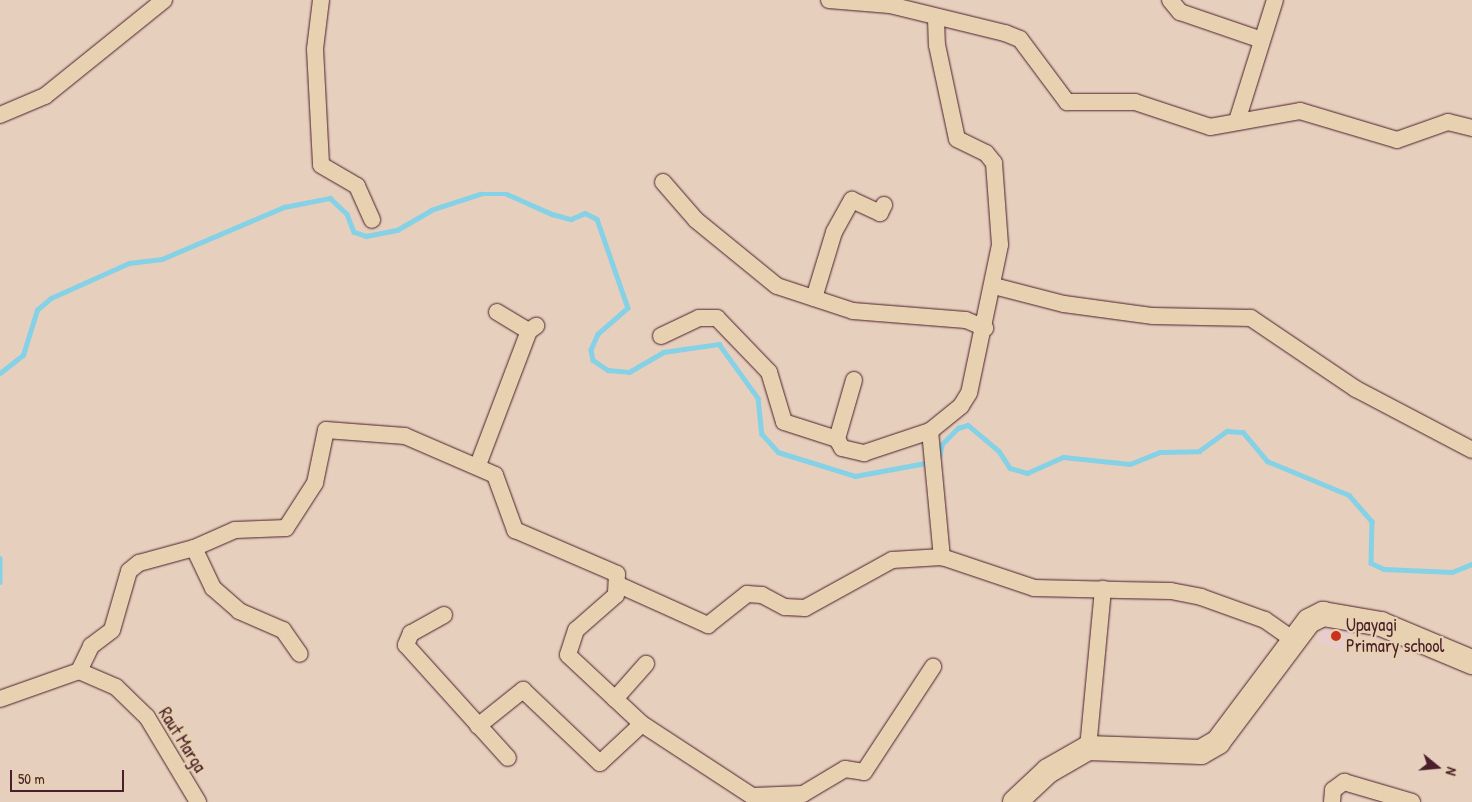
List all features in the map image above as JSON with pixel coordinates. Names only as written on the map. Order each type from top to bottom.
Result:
[{"type":"main road","points":[[1015,802],[1048,771],[1088,748],[1201,752],[1218,742],[1309,621],[1323,614],[1338,615],[1381,624],[1472,662]]},
{"type":"street","points":[[0,115],[46,96],[164,0]]},
{"type":"street","points":[[321,0],[315,49],[320,165],[357,186],[372,220]]},
{"type":"street","points":[[829,0],[890,5],[936,19],[990,29],[1020,39],[1067,102],[1135,102],[1210,127],[1300,110],[1396,140],[1448,122],[1472,128]]},
{"type":"street","points":[[1170,0],[1180,12],[1259,39]]},
{"type":"street","points":[[1237,121],[1259,39],[1275,0]]},
{"type":"street","points":[[661,336],[699,318],[717,318],[769,372],[784,422],[837,439],[842,448],[864,453],[930,431],[960,406],[969,393],[994,286],[1000,245],[994,163],[986,153],[957,139],[936,45],[936,19]]},
{"type":"street","points":[[663,182],[688,213],[764,277],[814,298],[852,311],[966,320],[984,328]]},
{"type":"street","points":[[814,298],[834,232],[852,200],[880,212],[884,205]]},
{"type":"street","points":[[994,286],[1064,304],[1143,315],[1251,318],[1356,389],[1472,450]]},
{"type":"street","points":[[478,465],[533,328],[497,312]]},
{"type":"street","points":[[837,439],[854,380]]},
{"type":"street","points":[[0,699],[79,671],[91,646],[112,630],[129,572],[139,563],[194,548],[235,530],[286,528],[315,483],[326,430],[405,436],[478,465],[495,475],[503,488],[503,506],[515,530],[608,568],[617,574],[619,585],[616,595],[576,630],[568,655],[642,724],[757,799],[804,794],[844,769],[864,772],[933,667]]},
{"type":"street","points":[[930,431],[942,557]]},
{"type":"street","points":[[194,548],[213,588],[239,611],[283,630],[300,654]]},
{"type":"street","points":[[619,585],[708,624],[747,594],[762,595],[785,607],[805,608],[892,560],[942,557],[1034,588],[1171,591],[1200,597],[1265,620],[1294,640]]},
{"type":"street","points":[[1088,748],[1103,590]]},
{"type":"street","points":[[444,615],[411,633],[406,645],[508,758]]},
{"type":"street","points":[[615,699],[646,664]]},
{"type":"street","name":"Raut Marga","points":[[79,671],[116,687],[146,717],[198,802]]},
{"type":"street","points":[[478,726],[523,690],[600,762],[642,724]]},
{"type":"street","points":[[1332,802],[1333,790],[1344,782],[1412,802]]},
{"type":"shaded area","name":"Upayagi Primary school","points":[[1324,626],[1352,631],[1347,651],[1318,641]]},
{"type":"waterway","points":[[0,373],[23,355],[37,310],[51,298],[129,263],[162,259],[284,207],[330,198],[347,214],[354,232],[366,236],[397,230],[431,210],[480,194],[507,194],[552,214],[571,219],[585,213],[597,219],[628,308],[598,334],[591,350],[593,360],[608,370],[629,372],[663,352],[719,344],[758,398],[762,434],[778,452],[855,476],[931,462]]},
{"type":"waterway","points":[[939,457],[942,444],[958,428],[968,425],[999,451],[1010,468],[1027,473],[1063,457],[1130,464],[1160,452],[1199,451],[1227,431],[1243,432],[1267,461],[1349,495],[1372,521],[1371,563],[1384,569],[1452,572],[1472,564]]},
{"type":"waterway","points":[[0,558],[0,582]]},
{"type":"place","name":"Upayagi Primary school","points":[[1336,636]]}]
